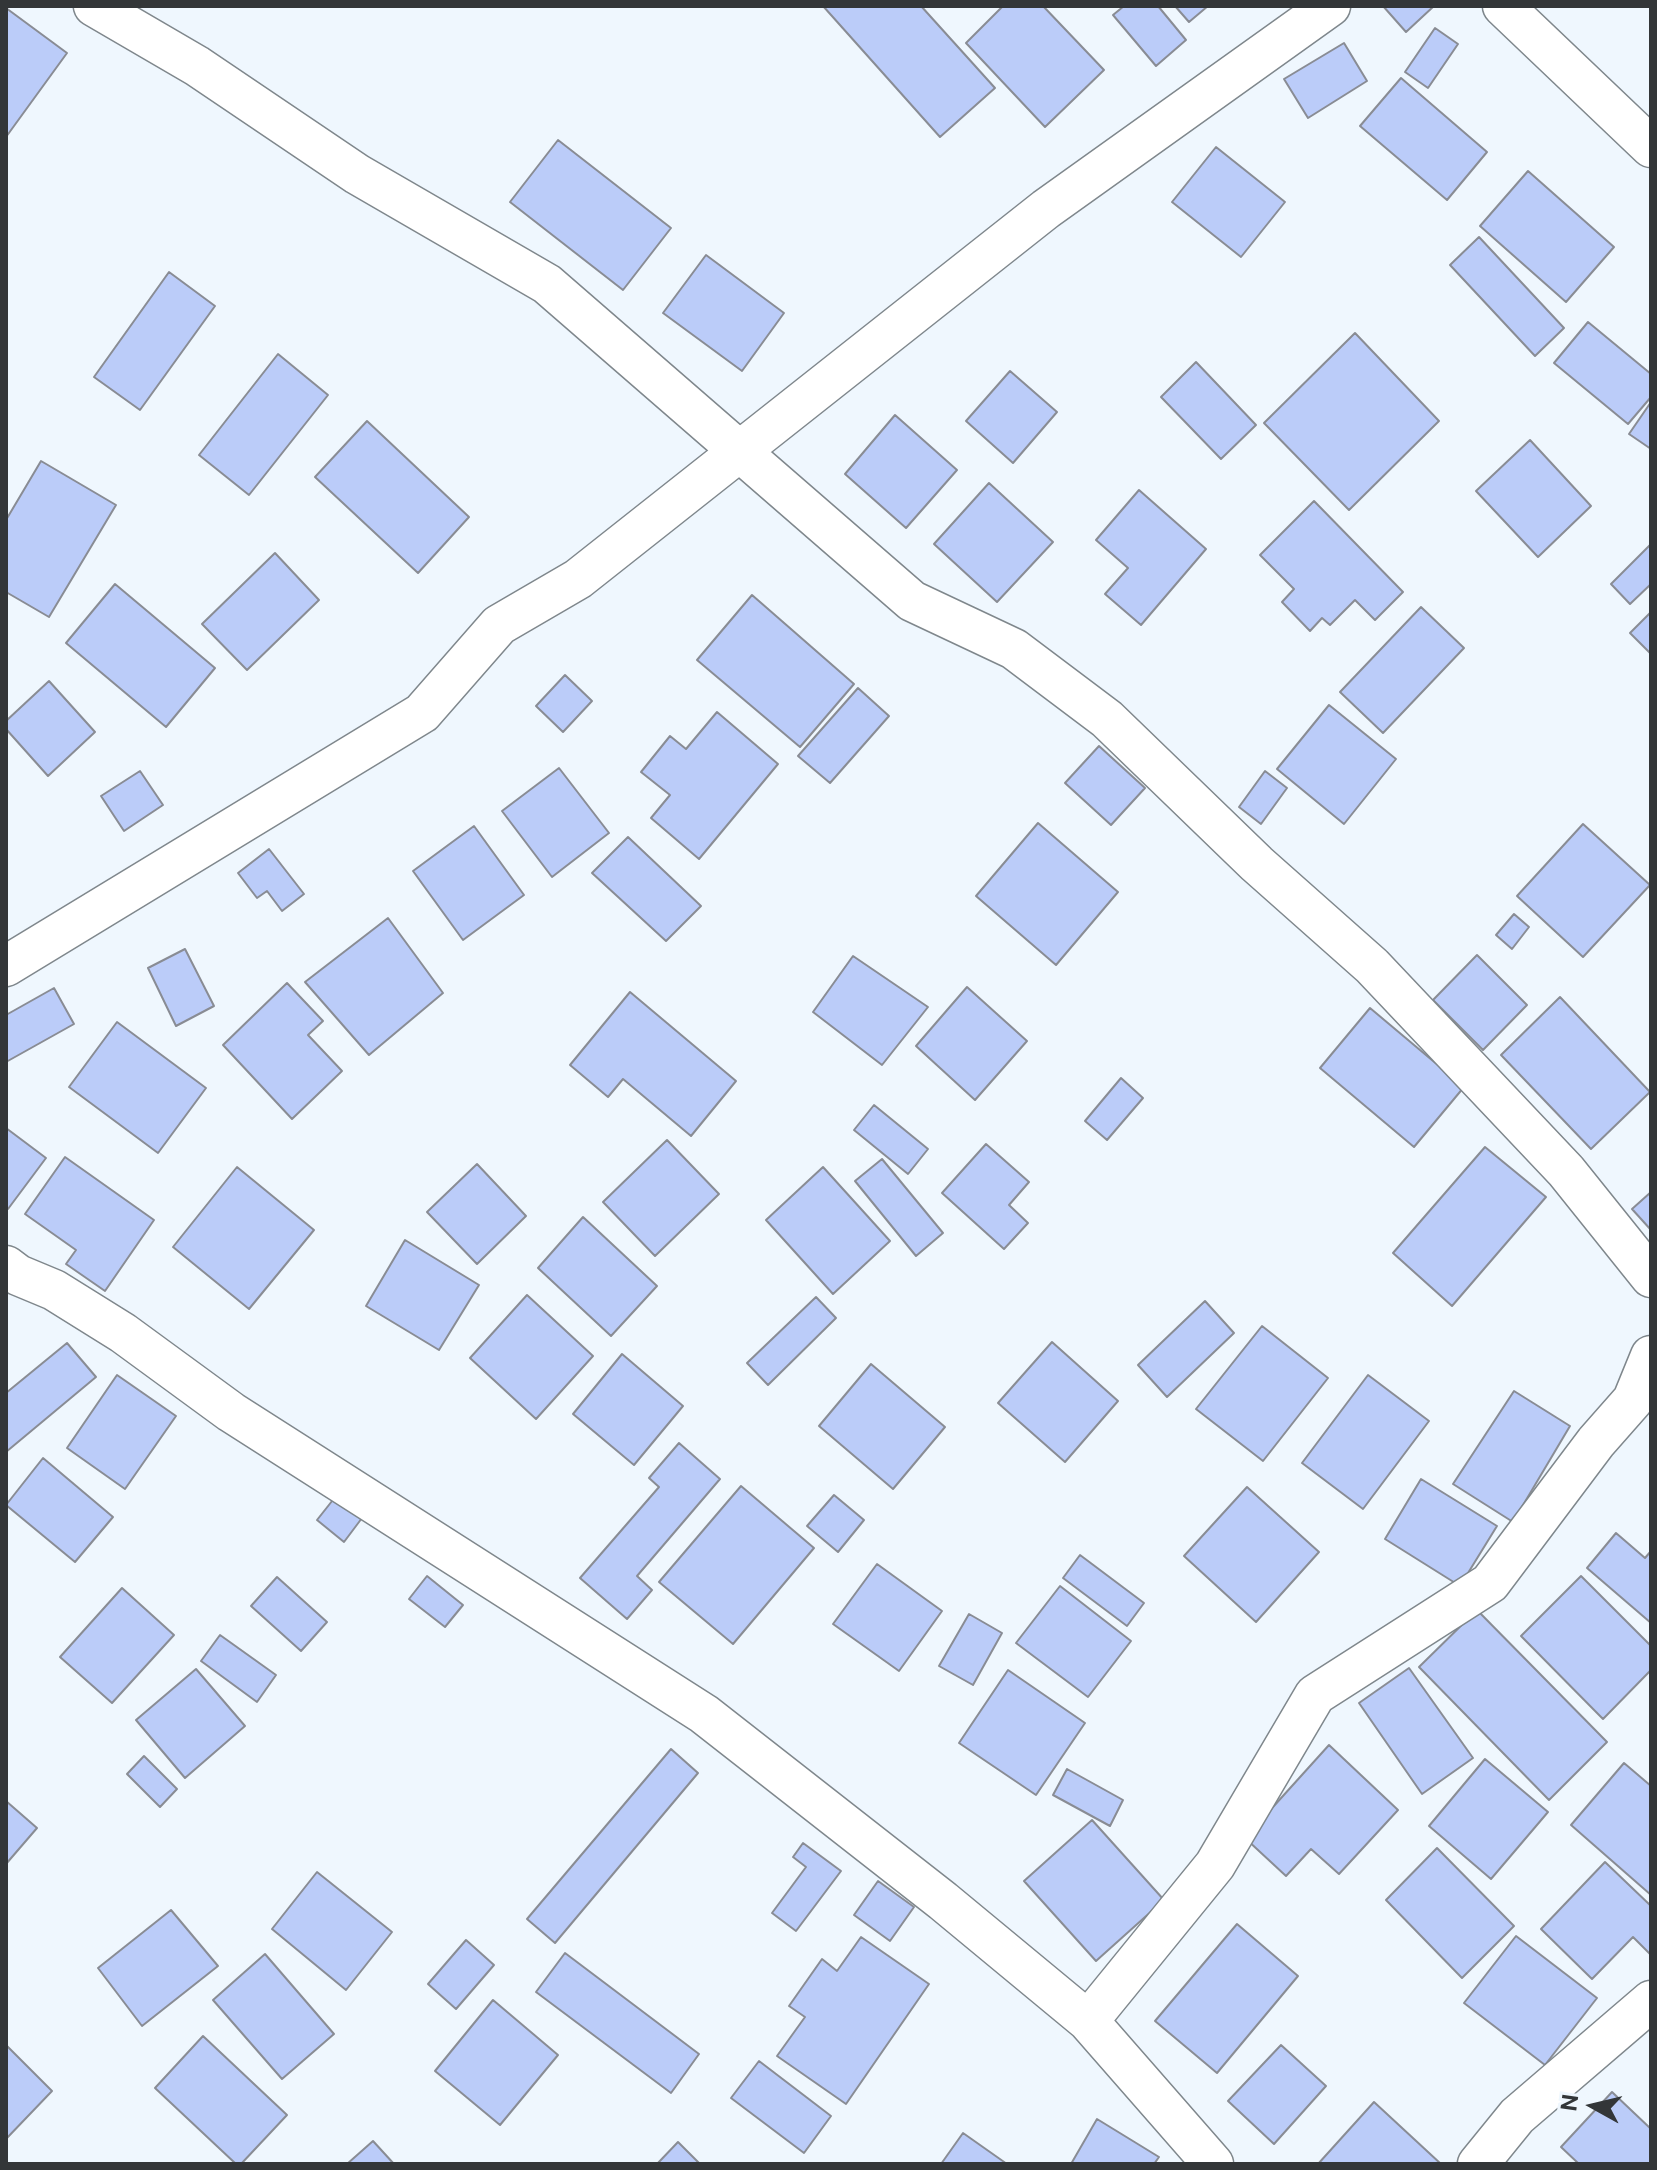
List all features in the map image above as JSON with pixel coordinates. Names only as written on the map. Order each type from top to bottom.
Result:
[{"type":"street","points":[[94,6],[197,66],[357,174],[547,284],[912,601],[1014,649],[1107,719],[1257,864],[1372,966],[1566,1171],[1651,1277]]},
{"type":"street","points":[[6,966],[422,713],[499,625],[578,579],[1046,209],[1330,6]]},
{"type":"street","points":[[1503,6],[1651,147]]},
{"type":"street","points":[[6,1266],[18,1275],[54,1290],[123,1333],[231,1412],[704,1714],[943,1901],[1088,2021],[1213,2164]]},
{"type":"street","points":[[1088,2021],[1215,1865],[1315,1695],[1490,1583],[1596,1442],[1633,1400],[1651,1356]]},
{"type":"street","points":[[1478,2164],[1517,2116],[1651,2001]]},
{"type":"building","points":[[823,6],[921,6],[995,88],[940,137]]},
{"type":"building","points":[[1003,6],[1043,6],[1104,70],[1045,127],[966,43]]},
{"type":"building","points":[[1124,6],[1158,6],[1186,40],[1156,66],[1113,15]]},
{"type":"building","points":[[1175,6],[1208,6],[1189,22]]},
{"type":"building","points":[[1383,6],[1434,6],[1406,32]]},
{"type":"building","points":[[6,8],[67,53],[6,137]]},
{"type":"building","points":[[1435,28],[1458,44],[1428,88],[1405,72]]},
{"type":"building","points":[[1344,43],[1367,81],[1308,118],[1284,79]]},
{"type":"building","points":[[1401,78],[1487,152],[1447,200],[1360,126]]},
{"type":"building","points":[[558,140],[671,228],[623,290],[510,202]]},
{"type":"building","points":[[1216,147],[1285,202],[1241,257],[1172,202]]},
{"type":"building","points":[[1528,171],[1614,247],[1566,302],[1480,226]]},
{"type":"building","points":[[1479,237],[1564,328],[1535,356],[1450,265]]},
{"type":"building","points":[[706,255],[784,313],[742,371],[663,313]]},
{"type":"building","points":[[169,272],[215,306],[140,410],[94,377]]},
{"type":"building","points":[[1588,322],[1651,374],[1651,397],[1628,424],[1554,363]]},
{"type":"building","points":[[1355,333],[1439,421],[1349,510],[1264,423]]},
{"type":"building","points":[[278,354],[328,395],[249,495],[199,455]]},
{"type":"building","points":[[1196,362],[1256,425],[1221,459],[1161,397]]},
{"type":"building","points":[[1010,371],[1057,412],[1013,463],[966,421]]},
{"type":"building","points":[[1651,402],[1651,449],[1629,434]]},
{"type":"building","points":[[895,415],[957,470],[906,528],[845,474]]},
{"type":"building","points":[[367,421],[469,517],[418,573],[315,477]]},
{"type":"building","points":[[1530,440],[1591,506],[1538,557],[1476,491]]},
{"type":"building","points":[[41,461],[116,505],[49,617],[6,592],[6,520]]},
{"type":"building","points":[[989,483],[1053,542],[997,602],[934,544]]},
{"type":"building","points":[[1139,490],[1206,549],[1141,625],[1105,594],[1128,568],[1096,540]]},
{"type":"building","points":[[1314,501],[1403,592],[1375,620],[1355,600],[1330,625],[1322,618],[1310,631],[1282,602],[1294,589],[1260,555]]},
{"type":"building","points":[[1651,544],[1651,584],[1630,604],[1611,584]]},
{"type":"building","points":[[275,553],[319,600],[247,670],[202,624]]},
{"type":"building","points":[[115,584],[215,668],[166,727],[66,643]]},
{"type":"building","points":[[752,595],[854,684],[800,747],[697,660]]},
{"type":"building","points":[[1421,607],[1464,648],[1383,733],[1340,692]]},
{"type":"building","points":[[1651,612],[1651,654],[1630,633]]},
{"type":"building","points":[[565,675],[592,701],[563,732],[536,706]]},
{"type":"building","points":[[49,681],[95,732],[48,776],[6,729],[6,721]]},
{"type":"building","points":[[858,688],[889,716],[830,783],[798,756]]},
{"type":"building","points":[[1329,705],[1396,759],[1344,824],[1277,769]]},
{"type":"building","points":[[717,712],[778,764],[699,859],[651,818],[670,795],[641,772],[670,736],[686,749]]},
{"type":"building","points":[[1099,746],[1145,788],[1111,825],[1065,783]]},
{"type":"building","points":[[559,768],[609,833],[552,877],[502,811]]},
{"type":"building","points":[[140,771],[163,805],[124,831],[101,796]]},
{"type":"building","points":[[1265,771],[1287,788],[1261,824],[1239,807]]},
{"type":"building","points":[[1038,823],[1118,892],[1056,965],[976,896]]},
{"type":"building","points":[[1583,824],[1650,885],[1583,957],[1517,896]]},
{"type":"building","points":[[474,826],[524,895],[463,940],[413,871]]},
{"type":"building","points":[[628,837],[701,906],[666,941],[592,873]]},
{"type":"building","points":[[269,849],[304,894],[282,911],[267,891],[257,898],[238,873]]},
{"type":"building","points":[[1514,914],[1529,927],[1512,949],[1496,935]]},
{"type":"building","points":[[388,918],[443,993],[369,1055],[305,982]]},
{"type":"building","points":[[185,949],[214,1006],[176,1026],[148,968]]},
{"type":"building","points":[[1477,955],[1527,1005],[1483,1050],[1433,1000]]},
{"type":"building","points":[[853,956],[928,1007],[882,1065],[813,1012]]},
{"type":"building","points":[[287,983],[323,1021],[308,1035],[342,1071],[292,1119],[223,1045]]},
{"type":"building","points":[[967,987],[1027,1041],[975,1100],[916,1046]]},
{"type":"building","points":[[54,988],[74,1024],[6,1062],[6,1015]]},
{"type":"building","points":[[630,992],[736,1081],[691,1136],[623,1079],[608,1097],[570,1065]]},
{"type":"building","points":[[1560,997],[1650,1092],[1591,1149],[1501,1055]]},
{"type":"building","points":[[1370,1008],[1464,1087],[1414,1147],[1320,1068]]},
{"type":"building","points":[[117,1022],[206,1088],[158,1153],[69,1087]]},
{"type":"building","points":[[1121,1078],[1143,1098],[1107,1140],[1085,1121]]},
{"type":"building","points":[[874,1105],[928,1149],[908,1174],[854,1130]]},
{"type":"building","points":[[6,1128],[46,1158],[8,1209],[6,1207]]},
{"type":"building","points":[[667,1140],[719,1194],[655,1256],[603,1202]]},
{"type":"building","points":[[986,1144],[1029,1182],[1009,1205],[1028,1223],[1004,1249],[942,1193]]},
{"type":"building","points":[[1485,1147],[1546,1197],[1452,1306],[1393,1253]]},
{"type":"building","points":[[65,1157],[154,1220],[105,1291],[66,1264],[76,1250],[25,1214]]},
{"type":"building","points":[[882,1159],[943,1233],[916,1256],[855,1181]]},
{"type":"building","points":[[477,1164],[526,1216],[477,1264],[427,1212]]},
{"type":"building","points":[[237,1167],[314,1230],[249,1309],[173,1247]]},
{"type":"building","points":[[823,1167],[890,1241],[833,1294],[766,1220]]},
{"type":"building","points":[[1651,1192],[1651,1230],[1632,1209]]},
{"type":"building","points":[[583,1217],[657,1286],[611,1336],[538,1268]]},
{"type":"building","points":[[405,1240],[479,1285],[439,1350],[366,1306]]},
{"type":"building","points":[[527,1295],[593,1356],[536,1419],[470,1358]]},
{"type":"building","points":[[816,1297],[836,1318],[768,1385],[747,1363]]},
{"type":"building","points":[[1205,1301],[1234,1333],[1167,1397],[1138,1365]]},
{"type":"building","points":[[1262,1326],[1328,1378],[1263,1461],[1196,1409]]},
{"type":"building","points":[[1052,1342],[1118,1401],[1065,1462],[998,1403]]},
{"type":"building","points":[[67,1343],[96,1377],[6,1452],[6,1393]]},
{"type":"building","points":[[622,1354],[683,1406],[634,1465],[573,1414]]},
{"type":"building","points":[[871,1364],[945,1427],[893,1489],[819,1426]]},
{"type":"building","points":[[117,1375],[176,1416],[125,1489],[67,1448]]},
{"type":"building","points":[[1368,1375],[1429,1421],[1363,1509],[1302,1463]]},
{"type":"building","points":[[1514,1391],[1570,1426],[1513,1522],[1453,1484]]},
{"type":"building","points":[[679,1443],[720,1479],[637,1576],[652,1590],[627,1619],[580,1578],[659,1487],[649,1478]]},
{"type":"building","points":[[43,1458],[113,1517],[75,1562],[6,1505]]},
{"type":"building","points":[[1421,1479],[1497,1526],[1460,1586],[1385,1539]]},
{"type":"building","points":[[741,1486],[814,1548],[733,1644],[659,1582]]},
{"type":"building","points":[[1247,1487],[1319,1552],[1256,1622],[1184,1556]]},
{"type":"building","points":[[834,1495],[864,1520],[838,1552],[807,1526]]},
{"type":"building","points":[[336,1496],[362,1518],[344,1542],[317,1520]]},
{"type":"building","points":[[1616,1533],[1645,1558],[1651,1551],[1651,1623],[1587,1568]]},
{"type":"building","points":[[1080,1555],[1144,1603],[1127,1626],[1063,1578]]},
{"type":"building","points":[[877,1564],[942,1611],[899,1671],[833,1624]]},
{"type":"building","points":[[427,1576],[463,1605],[445,1627],[409,1599]]},
{"type":"building","points":[[1581,1576],[1651,1646],[1651,1670],[1603,1719],[1521,1636]]},
{"type":"building","points":[[277,1577],[327,1622],[301,1651],[251,1606]]},
{"type":"building","points":[[1060,1586],[1131,1641],[1088,1697],[1016,1643]]},
{"type":"building","points":[[122,1588],[174,1635],[112,1703],[60,1657]]},
{"type":"building","points":[[1477,1610],[1607,1742],[1549,1800],[1419,1667]]},
{"type":"building","points":[[969,1614],[1002,1633],[973,1685],[939,1666]]},
{"type":"building","points":[[220,1635],[276,1675],[257,1702],[201,1661]]},
{"type":"building","points":[[1409,1668],[1473,1758],[1422,1794],[1359,1703]]},
{"type":"building","points":[[196,1669],[245,1726],[185,1778],[136,1720]]},
{"type":"building","points":[[1008,1670],[1085,1723],[1036,1795],[959,1743]]},
{"type":"building","points":[[1329,1745],[1398,1810],[1339,1874],[1311,1849],[1286,1876],[1245,1838]]},
{"type":"building","points":[[671,1749],[698,1773],[555,1943],[527,1919]]},
{"type":"building","points":[[144,1756],[177,1789],[160,1807],[127,1774]]},
{"type":"building","points":[[1485,1759],[1548,1812],[1491,1879],[1429,1826]]},
{"type":"building","points":[[1624,1763],[1651,1786],[1651,1895],[1571,1825]]},
{"type":"building","points":[[1067,1769],[1123,1800],[1110,1826],[1053,1795]]},
{"type":"building","points":[[6,1801],[37,1828],[6,1864]]},
{"type":"building","points":[[1092,1820],[1164,1900],[1096,1961],[1024,1881]]},
{"type":"building","points":[[803,1843],[841,1871],[796,1931],[772,1913],[806,1867],[793,1857]]},
{"type":"building","points":[[1437,1848],[1514,1926],[1462,1978],[1386,1900]]},
{"type":"building","points":[[1605,1862],[1651,1906],[1651,1955],[1633,1937],[1592,1979],[1541,1929]]},
{"type":"building","points":[[317,1872],[392,1932],[346,1990],[272,1929]]},
{"type":"building","points":[[878,1881],[914,1907],[890,1941],[854,1915]]},
{"type":"building","points":[[171,1910],[218,1966],[142,2026],[98,1968]]},
{"type":"building","points":[[1237,1924],[1298,1976],[1217,2073],[1155,2021]]},
{"type":"building","points":[[1516,1936],[1597,1998],[1545,2065],[1464,2003]]},
{"type":"building","points":[[861,1937],[929,1984],[846,2104],[777,2056],[805,2017],[789,2006],[822,1959],[837,1971]]},
{"type":"building","points":[[466,1940],[494,1965],[456,2009],[428,1984]]},
{"type":"building","points":[[565,1953],[699,2054],[671,2093],[536,1992]]},
{"type":"building","points":[[265,1954],[334,2034],[282,2079],[213,2000]]},
{"type":"building","points":[[493,2000],[558,2055],[500,2125],[435,2071]]},
{"type":"building","points":[[203,2036],[287,2115],[241,2164],[236,2164],[155,2088]]},
{"type":"building","points":[[6,2045],[52,2091],[6,2139]]},
{"type":"building","points":[[1281,2045],[1326,2086],[1274,2144],[1228,2101]]},
{"type":"building","points":[[759,2061],[831,2116],[804,2153],[731,2098]]},
{"type":"building","points":[[1612,2092],[1651,2129],[1651,2164],[1579,2164],[1561,2147]]},
{"type":"building","points":[[1374,2102],[1441,2164],[1318,2164]]},
{"type":"building","points":[[1097,2119],[1159,2157],[1154,2164],[1071,2164]]},
{"type":"building","points":[[963,2133],[1007,2164],[941,2164]]},
{"type":"building","points":[[373,2141],[394,2164],[347,2164]]},
{"type":"building","points":[[678,2142],[700,2164],[657,2164]]}]
